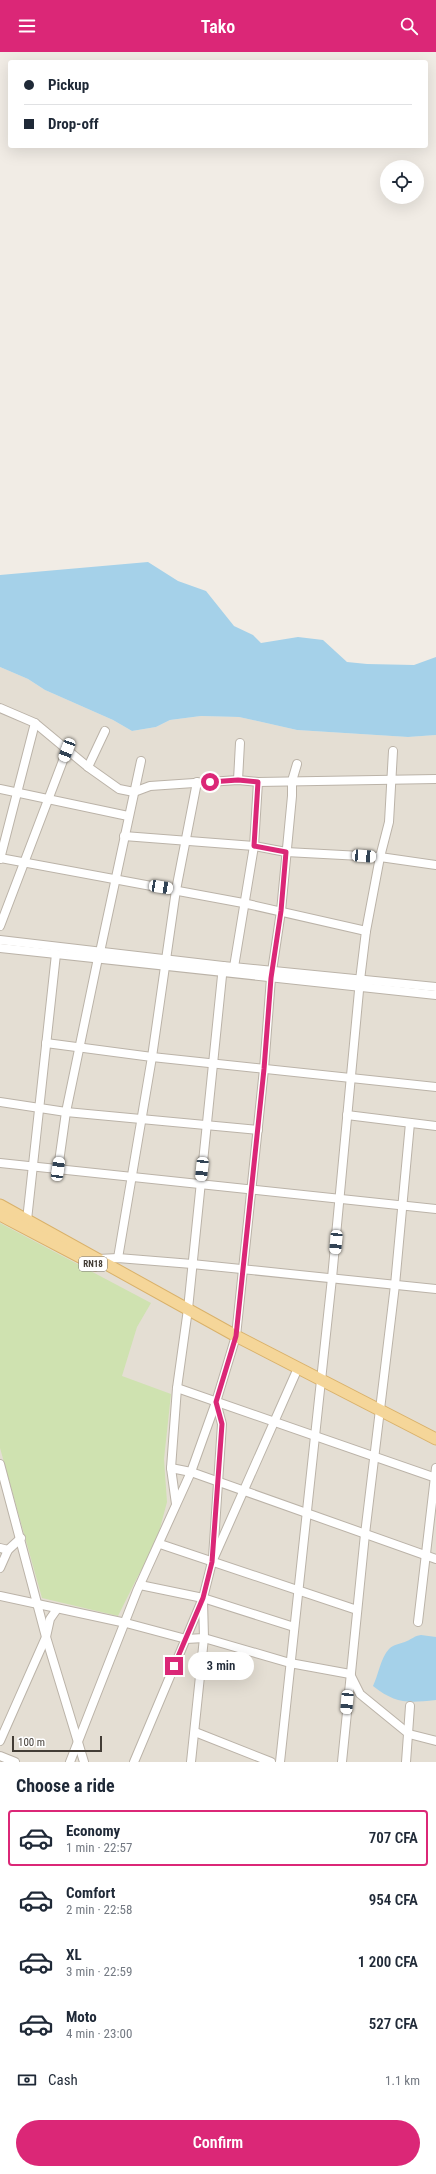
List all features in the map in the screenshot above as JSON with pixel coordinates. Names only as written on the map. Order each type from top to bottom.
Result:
[{"type":"main road","name":"RN18","points":[[0,1205],[236,1336],[436,1439]]},
{"type":"main road","name":"RN18","points":[[0,1215],[103,1270],[188,1309]]},
{"type":"street","points":[[0,708],[35,723],[88,767],[119,789],[134,792],[150,786],[238,780],[258,782],[390,778],[436,779]]},
{"type":"street","points":[[35,723],[0,859],[243,903],[366,931]]},
{"type":"street","points":[[88,767],[105,732]]},
{"type":"street","points":[[238,780],[240,743]]},
{"type":"street","points":[[0,926],[2,913],[67,750]]},
{"type":"street","points":[[280,1762],[332,1278],[360,983],[366,931],[380,857],[389,822],[390,778],[393,751]]},
{"type":"street","points":[[58,1169],[66,1112],[114,879],[141,761]]},
{"type":"street","points":[[70,1762],[79,1743],[140,1585],[160,1544],[190,1472],[216,1402],[236,1336],[258,1130],[272,974],[281,911],[292,796],[292,781],[297,764]]},
{"type":"street","points":[[118,1258],[152,1057],[176,890],[197,782]]},
{"type":"street","points":[[234,967],[243,903],[254,846],[258,782]]},
{"type":"street","points":[[0,789],[128,816]]},
{"type":"street","points":[[124,836],[254,846],[286,852],[380,857],[436,865]]},
{"type":"street","points":[[0,940],[99,955],[222,969],[360,983],[436,987]]},
{"type":"street","points":[[0,948],[56,954],[99,955]]},
{"type":"street","points":[[27,1220],[56,954]]},
{"type":"street","points":[[222,969],[234,967],[272,974]]},
{"type":"street","points":[[176,1505],[171,1468],[177,1388],[188,1309],[222,969]]},
{"type":"street","points":[[360,983],[436,995]]},
{"type":"street","points":[[46,1043],[152,1057],[436,1087]]},
{"type":"street","points":[[0,1102],[66,1112],[258,1130]]},
{"type":"street","points":[[348,1115],[436,1126]]},
{"type":"street","points":[[342,1762],[364,1534],[375,1456],[379,1410],[395,1285],[410,1123]]},
{"type":"street","points":[[0,1163],[436,1209]]},
{"type":"street","points":[[98,1259],[118,1258],[192,1264],[436,1289]]},
{"type":"street","points":[[212,1562],[298,1368]]},
{"type":"street","points":[[177,1388],[436,1478]]},
{"type":"street","points":[[134,1762],[203,1598],[212,1562],[222,1424],[216,1402]]},
{"type":"street","points":[[0,1464],[39,1605],[46,1637],[84,1762]]},
{"type":"street","points":[[171,1468],[190,1472],[436,1559]]},
{"type":"street","points":[[418,1622],[427,1556],[436,1468]]},
{"type":"street","points":[[0,1568],[4,1549],[21,1538]]},
{"type":"street","points":[[160,1544],[357,1610]]},
{"type":"street","points":[[140,1585],[203,1598],[294,1627]]},
{"type":"street","points":[[0,1596],[126,1623],[186,1639],[204,1638],[290,1663],[350,1674]]},
{"type":"street","points":[[191,1762],[204,1638],[203,1598]]},
{"type":"street","points":[[0,1741],[46,1637],[50,1619],[57,1609]]},
{"type":"street","points":[[350,1674],[360,1694],[409,1734],[436,1741]]},
{"type":"street","points":[[406,1762],[410,1706]]},
{"type":"street","points":[[195,1732],[271,1762]]},
{"type":"street","points":[[0,1756],[14,1762]]},
{"type":"shaded area","points":[[0,667],[28,679],[45,690],[113,720],[132,731],[156,727],[170,720],[201,716],[239,717],[297,730],[408,737],[436,735],[436,1762],[0,1762]]},
{"type":"green space","points":[[0,1223],[151,1303],[137,1327],[122,1376],[171,1394],[164,1459],[167,1502],[155,1547],[138,1576],[118,1616],[42,1598],[0,1448]]},
{"type":"water","points":[[148,562],[178,581],[206,591],[234,626],[253,635],[261,643],[298,637],[323,640],[347,662],[367,664],[414,665],[436,657],[436,735],[408,737],[297,730],[239,717],[201,716],[170,720],[156,727],[132,731],[113,720],[45,690],[28,679],[0,667],[0,575]]},
{"type":"water","points":[[421,1635],[436,1637],[436,1700],[417,1702],[402,1701],[388,1696],[373,1686],[386,1652],[395,1645]]},
{"type":"route","points":[[174,1666],[203,1598],[212,1562],[222,1424],[216,1402],[236,1336],[264,1069],[271,978],[281,911],[286,852],[254,846],[258,782],[238,780],[210,782]]}]
